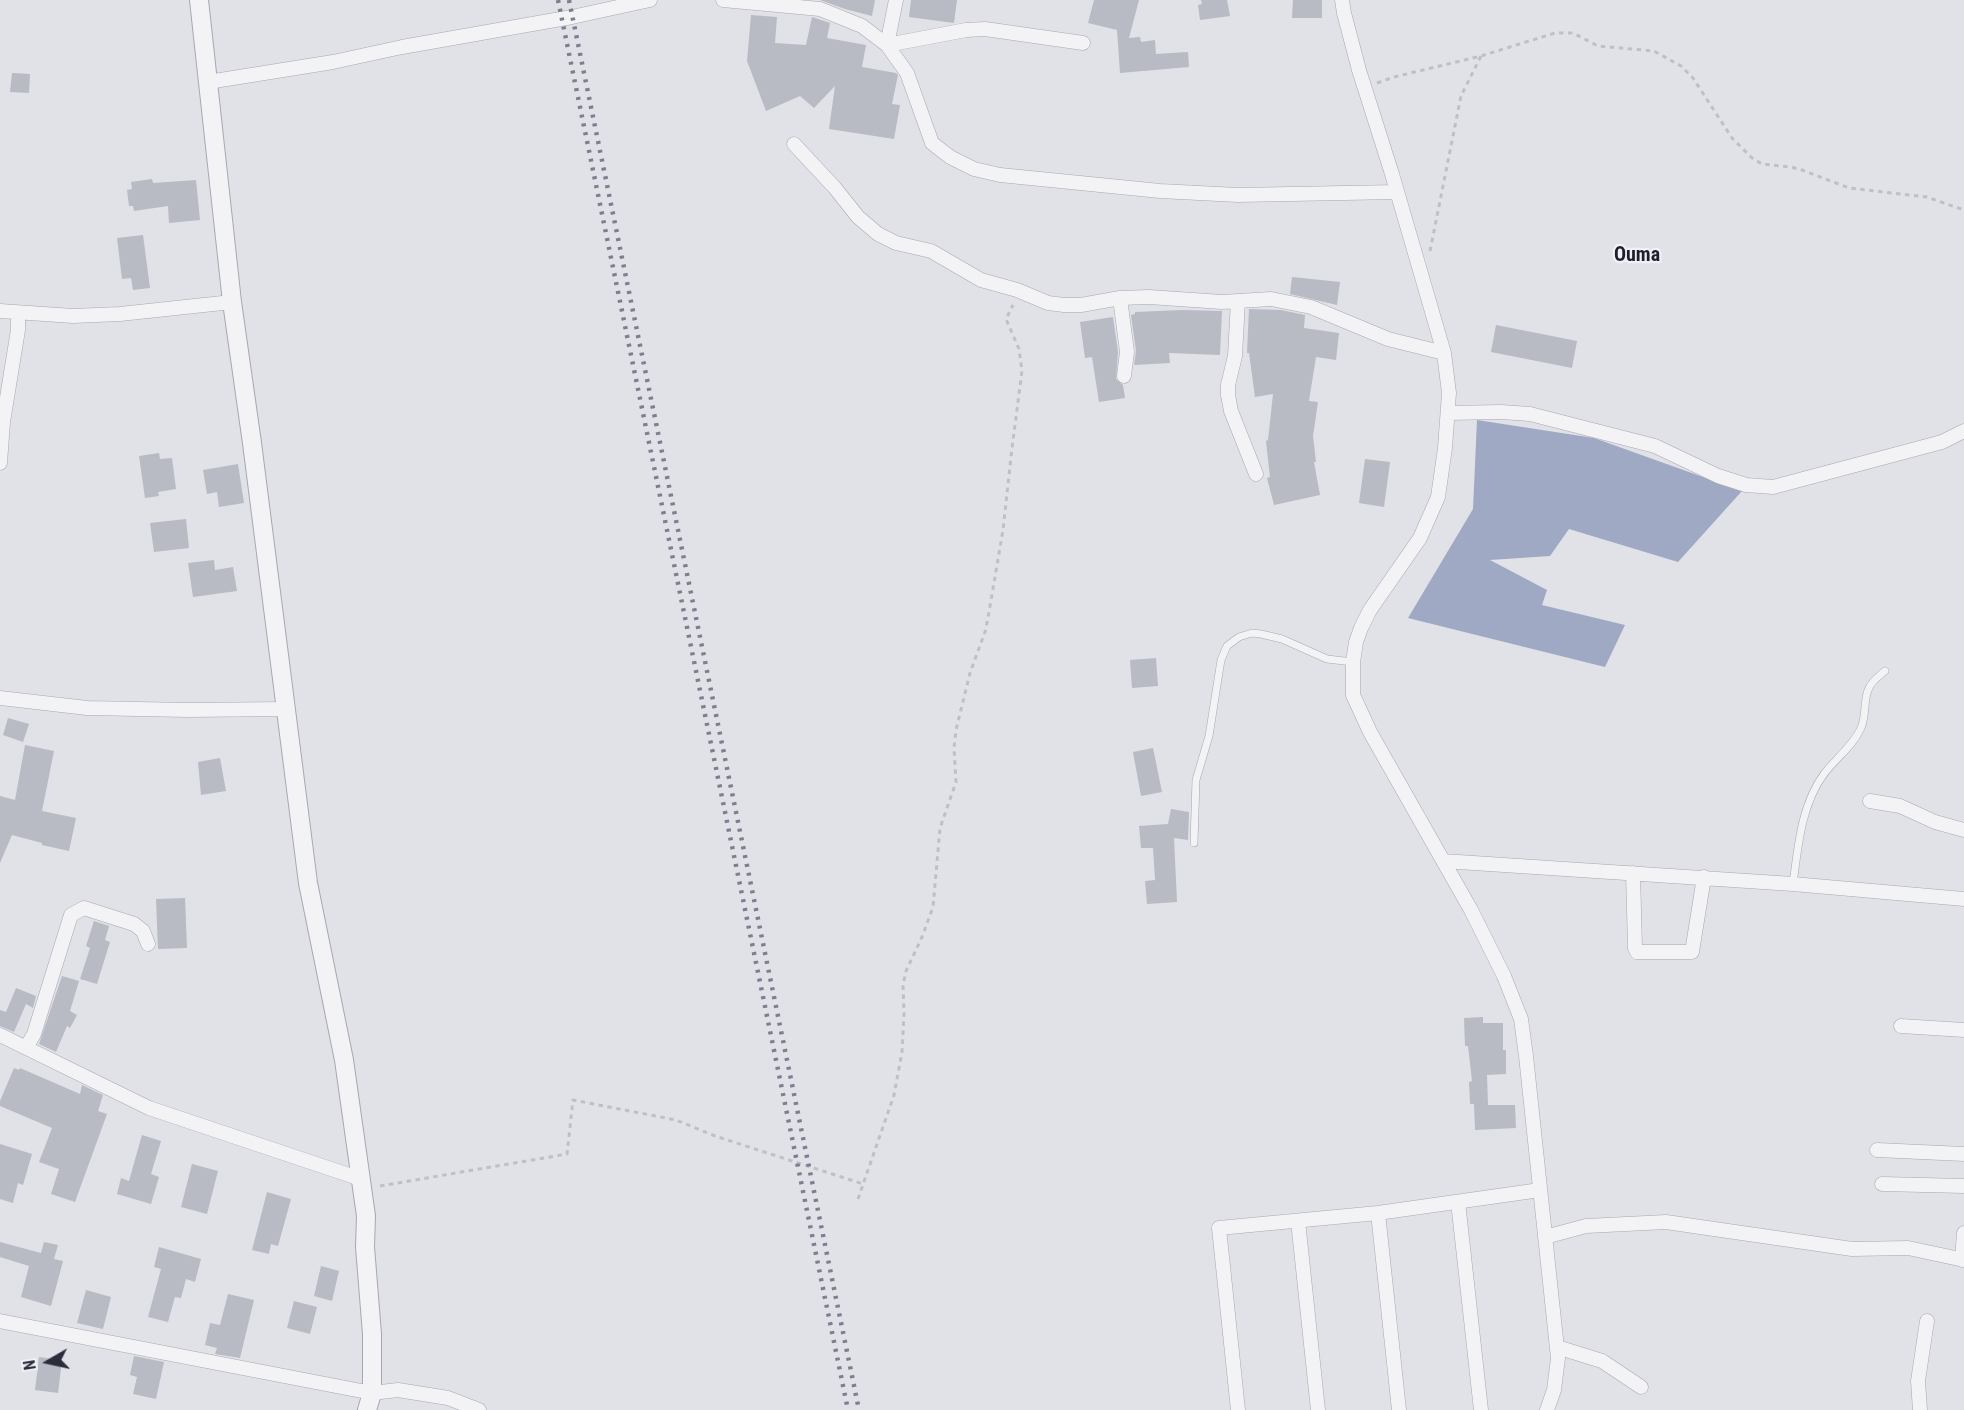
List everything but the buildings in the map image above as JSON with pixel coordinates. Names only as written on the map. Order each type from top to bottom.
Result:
[{"type":"street","points":[[199,0],[232,302],[308,884],[344,1060],[366,1216],[365,1247],[372,1334],[370,1402]]},
{"type":"street","points":[[208,82],[333,62],[650,0]]},
{"type":"street","points":[[723,0],[803,4],[862,26],[887,45],[907,73],[932,143],[950,158],[974,170],[1000,176],[1160,191],[1238,195],[1397,192]]},
{"type":"street","points":[[887,45],[896,0]]},
{"type":"street","points":[[1342,0],[1348,31],[1444,353],[1449,385],[1441,484],[1433,510],[1416,545],[1370,610],[1361,627],[1353,662],[1353,689],[1360,711],[1504,976],[1521,1018],[1558,1358],[1554,1390],[1547,1410]]},
{"type":"street","points":[[887,45],[966,30],[985,29],[1083,43]]},
{"type":"street","points":[[794,144],[835,188],[858,217],[878,234],[896,243],[931,251],[981,280],[1048,303],[1064,305],[1149,297],[1222,302],[1271,298],[1299,304],[1388,339],[1444,353]]},
{"type":"street","points":[[1120,298],[1127,352],[1124,376]]},
{"type":"street","points":[[1238,301],[1235,356],[1228,395],[1231,411],[1256,474]]},
{"type":"street","points":[[0,311],[73,316],[108,315],[232,302]]},
{"type":"street","points":[[0,463],[3,422],[18,330],[18,313]]},
{"type":"street","points":[[1448,413],[1530,414],[1655,446],[1718,476],[1746,486],[1761,487],[1773,487],[1942,442],[1964,431]]},
{"type":"street","points":[[0,698],[87,708],[286,709]]},
{"type":"street","points":[[1870,801],[1900,806],[1935,822],[1964,830]]},
{"type":"street","points":[[1443,861],[1704,877],[1964,899]]},
{"type":"street","points":[[1633,873],[1637,952],[1692,952],[1704,877]]},
{"type":"street","points":[[26,1048],[34,1034],[71,915],[84,908],[134,924],[143,931],[148,944]]},
{"type":"street","points":[[1901,1026],[1964,1030]]},
{"type":"street","points":[[0,1035],[149,1107],[361,1179]]},
{"type":"street","points":[[1877,1150],[1964,1154]]},
{"type":"street","points":[[1882,1184],[1964,1186]]},
{"type":"street","points":[[1238,1410],[1219,1228],[1378,1213],[1540,1190]]},
{"type":"street","points":[[1458,1202],[1481,1410]]},
{"type":"street","points":[[1378,1213],[1399,1410]]},
{"type":"street","points":[[1298,1221],[1318,1410]]},
{"type":"street","points":[[1545,1237],[1586,1226],[1666,1222],[1852,1249],[1908,1248],[1963,1260],[1964,1233]]},
{"type":"street","points":[[0,1321],[370,1402],[398,1390],[448,1398],[479,1410]]},
{"type":"street","points":[[1920,1410],[1918,1381],[1927,1321]]},
{"type":"street","points":[[1557,1347],[1602,1361],[1641,1387]]},
{"type":"lane","points":[[1194,843],[1196,780],[1207,742],[1221,660],[1227,646],[1239,637],[1252,633],[1261,634],[1282,639],[1327,659],[1353,662]]},
{"type":"lane","points":[[1793,884],[1801,834],[1810,800],[1823,775],[1857,735],[1865,718],[1867,691],[1885,671]]},
{"type":"path","points":[[1365,89],[1384,80],[1481,56],[1555,33],[1573,33],[1598,46],[1654,51],[1681,66],[1693,78],[1731,138],[1746,154],[1762,164],[1791,167],[1849,188],[1926,197],[1964,210]]},
{"type":"path","points":[[1430,251],[1461,96],[1481,56]]},
{"type":"path","points":[[858,1200],[894,1095],[902,1052],[903,985],[906,971],[922,938],[933,907],[940,828],[956,782],[954,748],[956,730],[970,673],[988,618],[1003,530],[1022,371],[1019,349],[1006,319],[1022,293]]},
{"type":"path","points":[[361,1179],[376,1187],[567,1154],[573,1100],[676,1120],[715,1136],[863,1184]]},
{"type":"water","points":[[1477,420],[1594,438],[1742,491],[1678,562],[1569,529],[1550,556],[1490,560],[1547,590],[1542,605],[1625,625],[1605,667],[1408,618],[1473,509]]},
{"type":"railway","points":[[558,0],[848,1410]]},
{"type":"railway","points":[[569,0],[859,1410]]},
{"type":"district","name":"Ouma","points":[[1637,256]]}]
